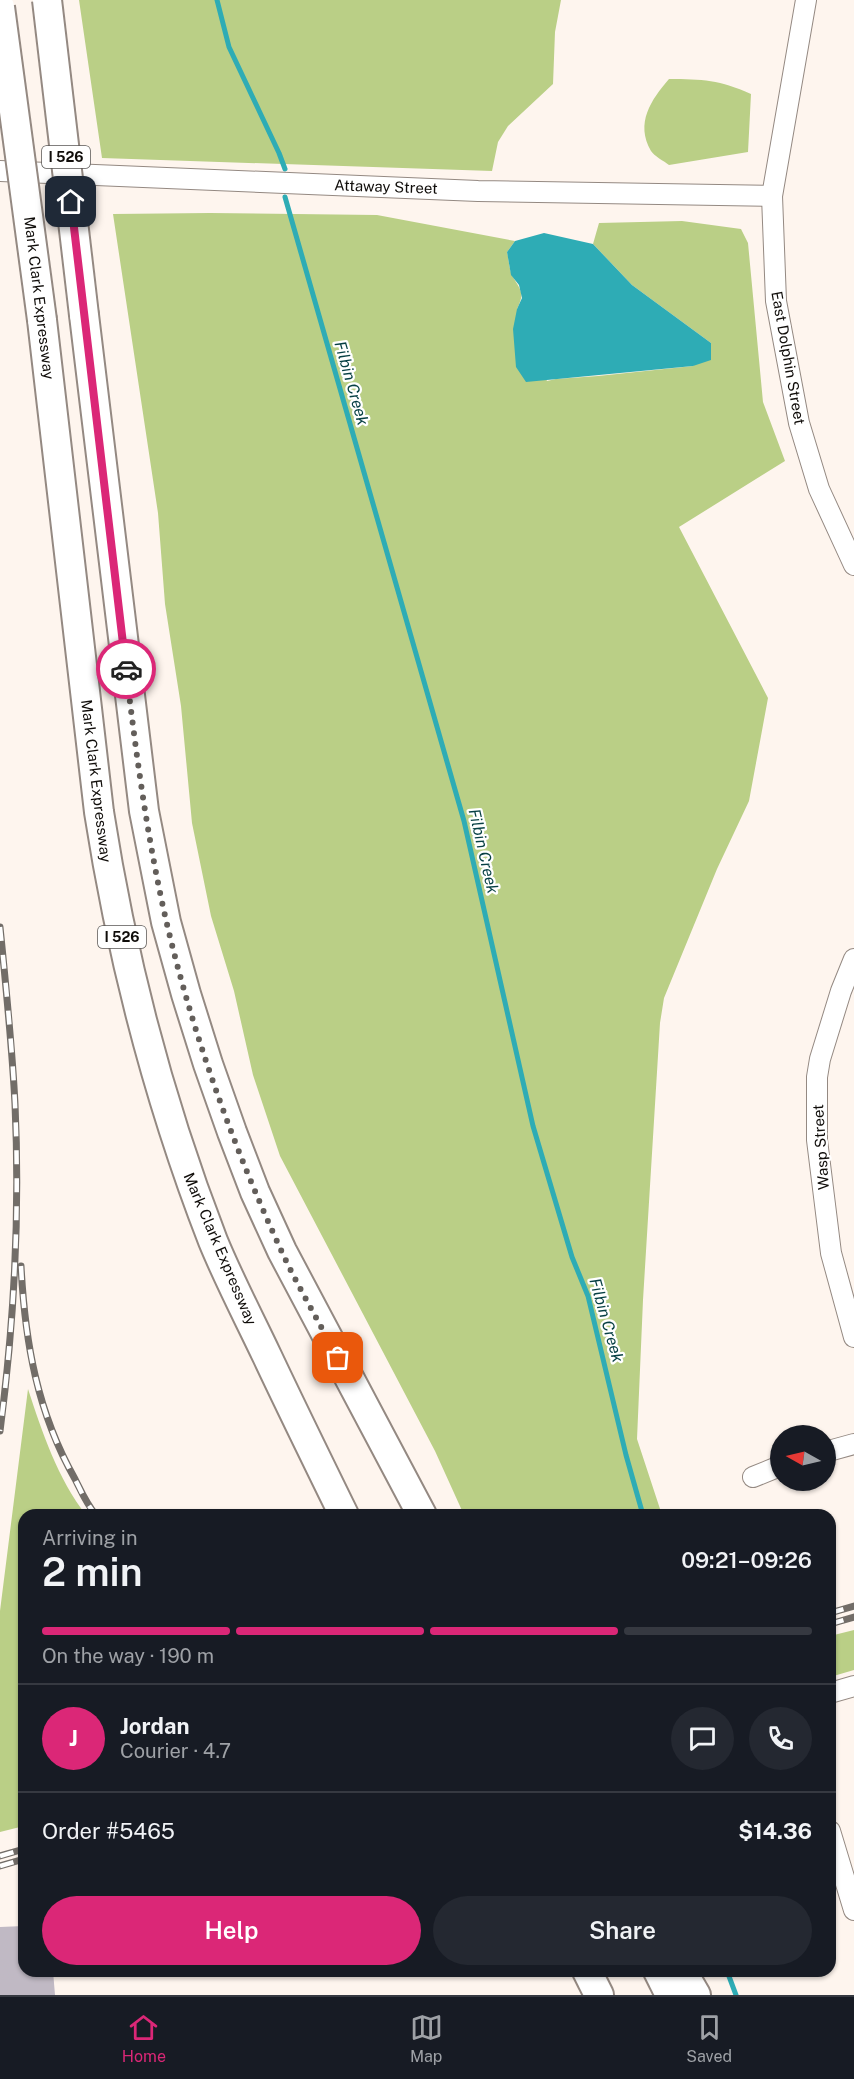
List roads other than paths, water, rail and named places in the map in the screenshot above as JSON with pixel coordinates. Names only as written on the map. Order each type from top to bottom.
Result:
[{"type":"highway","name":"I 526","points":[[47,0],[144,811],[166,922],[208,1064],[255,1192],[303,1294],[419,1509]]},
{"type":"highway","name":"Mark Clark Expressway","points":[[0,7],[42,320],[99,812],[110,880],[133,988],[152,1061],[214,1243],[341,1509]]},
{"type":"highway","points":[[578,1977],[586,1995]]},
{"type":"highway","points":[[590,1977],[599,1995]]},
{"type":"highway","points":[[661,1977],[670,1995]]},
{"type":"highway","points":[[686,1977],[696,1995]]},
{"type":"street","name":"East Dolphin Street","points":[[806,0],[772,196],[776,301],[799,423],[819,489],[854,565]]},
{"type":"street","name":"Attaway Street","points":[[0,171],[478,191],[772,196]]},
{"type":"street","name":"Wasp Street","points":[[854,959],[847,995],[820,1059],[817,1140],[831,1254],[854,1337]]},
{"type":"street","points":[[836,1449],[854,1444]]},
{"type":"street","points":[[753,1477],[770,1470]]},
{"type":"street","points":[[836,1691],[854,1686]]},
{"type":"street","points":[[836,1851],[854,1910]]},
{"type":"water","points":[[544,233],[593,244],[632,285],[711,343],[711,360],[693,366],[526,382],[516,367],[513,329],[522,298],[519,285],[511,275],[507,252],[515,241]]},
{"type":"waterway","name":"Filbin Creek","points":[[217,0],[229,47],[285,169]]},
{"type":"waterway","name":"Filbin Creek","points":[[285,197],[464,821],[533,1126],[572,1257],[588,1296],[641,1509]]},
{"type":"waterway","name":"Filbin Creek","points":[[729,1977],[736,1995]]},
{"type":"railway","points":[[0,927],[14,1082],[17,1186],[12,1309],[0,1431]]},
{"type":"railway","points":[[21,1266],[30,1349],[42,1402],[62,1454],[92,1509]]},
{"type":"railway","points":[[836,1611],[854,1606]]},
{"type":"railway","points":[[836,1622],[854,1617]]},
{"type":"railway","points":[[0,1856],[18,1851]]},
{"type":"railway","points":[[0,1866],[18,1861]]}]
